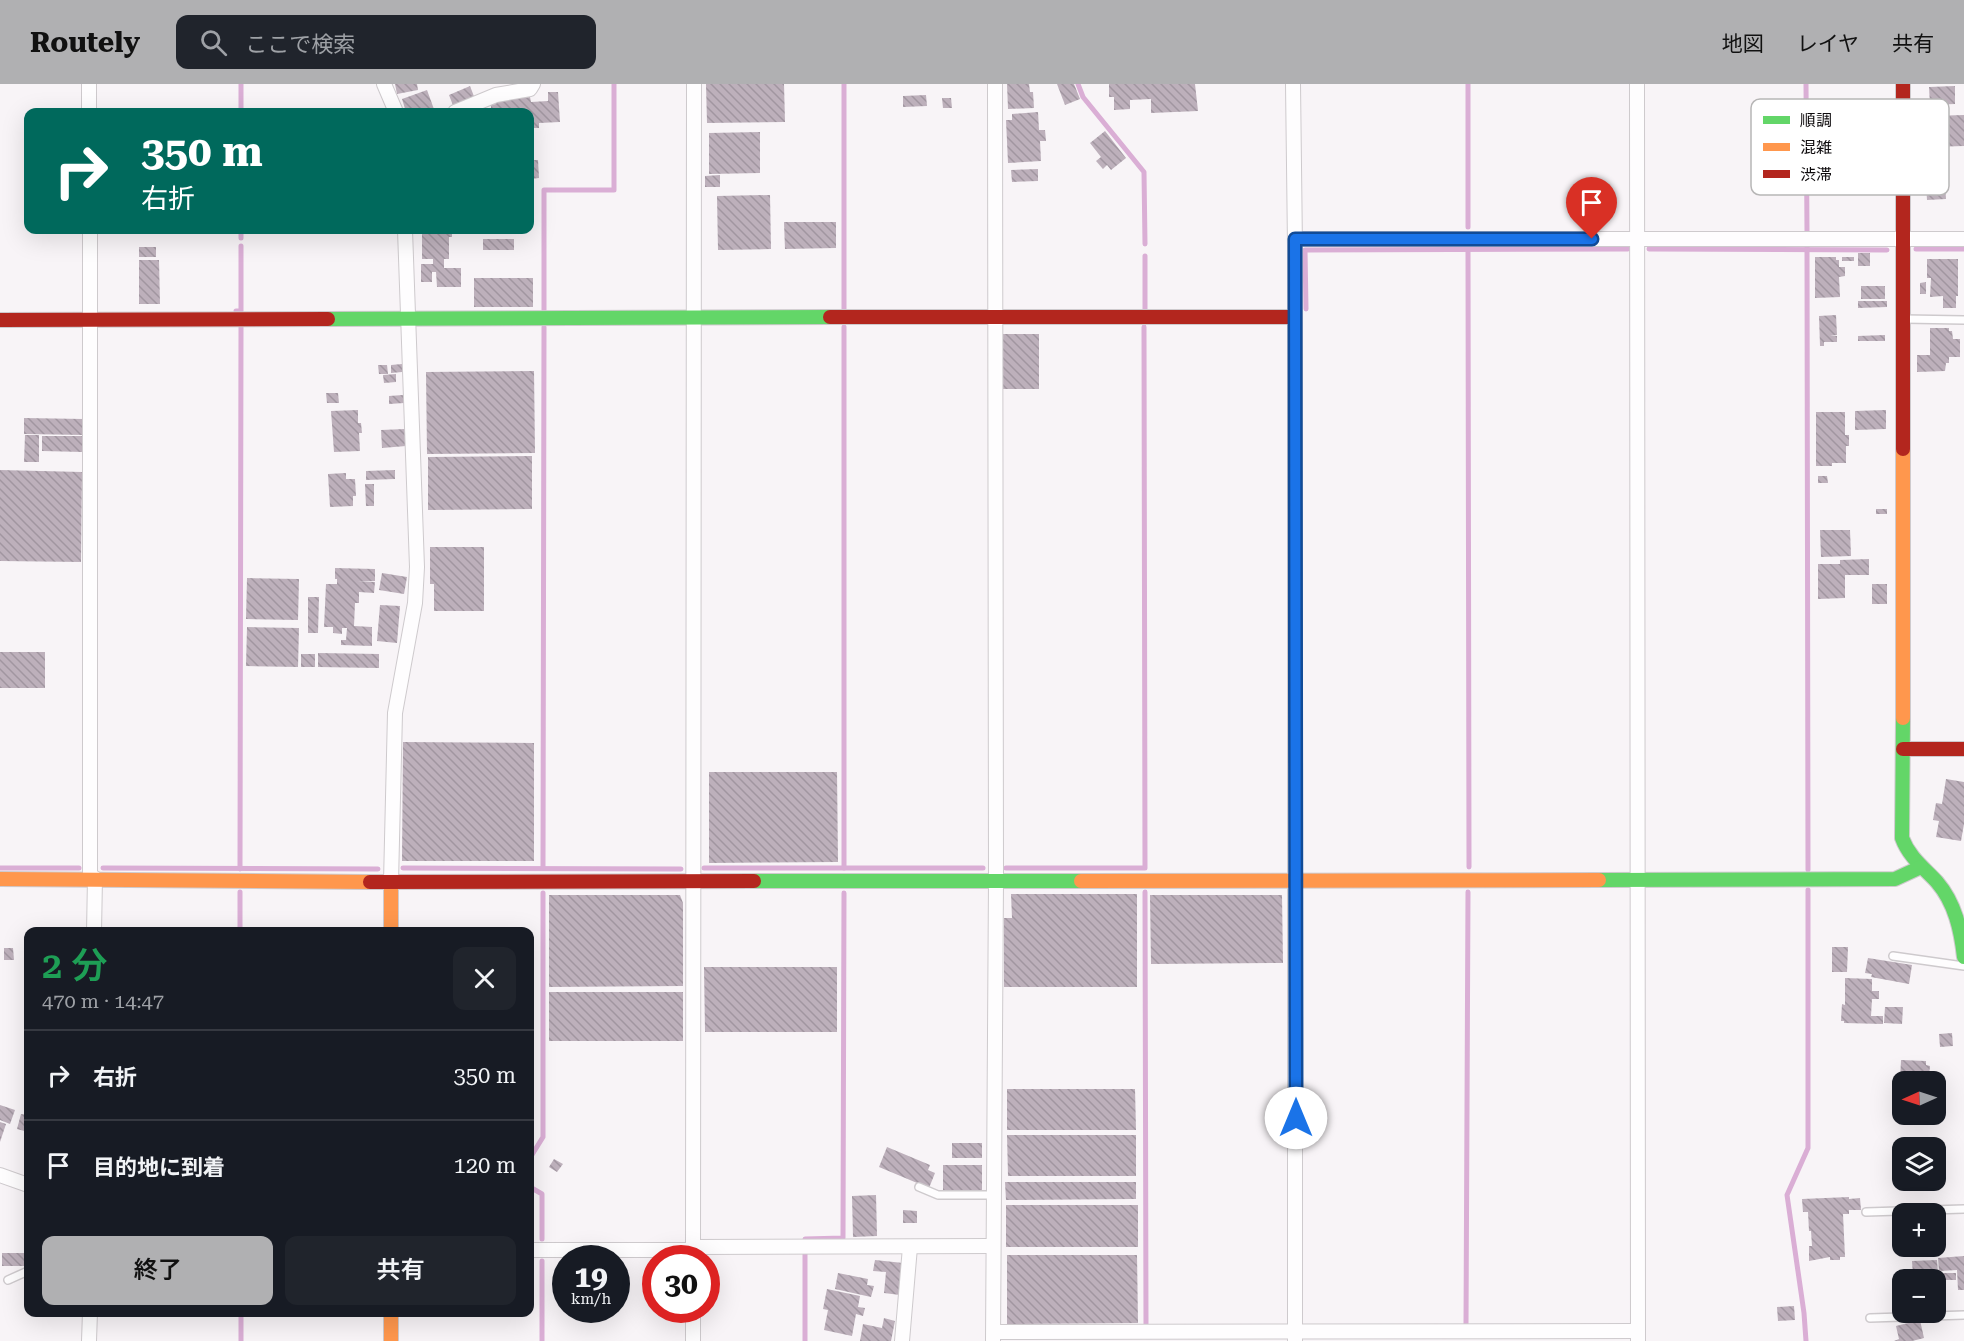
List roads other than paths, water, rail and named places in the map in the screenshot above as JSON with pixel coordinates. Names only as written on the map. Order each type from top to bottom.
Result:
[{"type":"street","points":[[89,84],[89,108]]},
{"type":"street","points":[[384,84],[394,108]]},
{"type":"street","points":[[465,108],[496,95],[530,89],[533,84]]},
{"type":"street","points":[[694,84],[694,1245]]},
{"type":"street","points":[[995,84],[996,881],[993,1337],[1638,1336],[1637,84]]},
{"type":"street","points":[[1293,84],[1295,1336]]},
{"type":"street","points":[[1904,195],[1902,838],[1905,848],[1939,885],[1953,906],[1959,924],[1964,957]]},
{"type":"street","points":[[90,234],[94,927]]},
{"type":"street","points":[[391,927],[395,713],[415,603],[417,567],[405,234]]},
{"type":"street","points":[[1295,239],[1964,239]]},
{"type":"street","points":[[0,320],[1295,317]]},
{"type":"street","points":[[1904,749],[1964,749]]},
{"type":"street","points":[[0,879],[695,882],[1895,879],[1921,867]]},
{"type":"street","points":[[0,1175],[24,1184]]},
{"type":"street","points":[[720,1251],[993,1246]]},
{"type":"street","points":[[902,1341],[910,1247]]},
{"type":"street","points":[[534,1250],[642,1251]]},
{"type":"street","points":[[89,1341],[90,1317]]},
{"type":"street","points":[[391,1317],[391,1341]]},
{"type":"street","points":[[693,1323],[693,1341]]},
{"type":"lane","points":[[1904,319],[1964,320]]},
{"type":"lane","points":[[1893,956],[1964,966]]},
{"type":"lane","points":[[919,1187],[938,1196],[994,1195]]},
{"type":"lane","points":[[1866,1212],[1964,1209]]},
{"type":"lane","points":[[8,1280],[24,1273]]},
{"type":"lane","points":[[1870,1318],[1964,1315]]},
{"type":"waterway","points":[[241,84],[241,108]]},
{"type":"waterway","points":[[544,310],[544,190],[614,190],[614,84]]},
{"type":"waterway","points":[[844,84],[844,311]]},
{"type":"waterway","points":[[1078,84],[1083,97],[1144,172],[1145,244]]},
{"type":"waterway","points":[[1468,84],[1468,227]]},
{"type":"waterway","points":[[1806,84],[1806,99]]},
{"type":"waterway","points":[[1807,195],[1807,232]]},
{"type":"waterway","points":[[236,311],[241,311],[241,246]]},
{"type":"waterway","points":[[1468,247],[1469,867]]},
{"type":"waterway","points":[[1807,247],[1808,870]]},
{"type":"waterway","points":[[1306,309],[1305,250],[1628,249]]},
{"type":"waterway","points":[[1649,249],[1887,250]]},
{"type":"waterway","points":[[1916,249],[1964,249]]},
{"type":"waterway","points":[[1145,256],[1145,312]]},
{"type":"waterway","points":[[240,869],[241,326]]},
{"type":"waterway","points":[[543,868],[544,327]]},
{"type":"waterway","points":[[844,327],[844,868]]},
{"type":"waterway","points":[[1006,868],[1145,868],[1144,327]]},
{"type":"waterway","points":[[0,868],[79,868]]},
{"type":"waterway","points":[[103,868],[378,869]]},
{"type":"waterway","points":[[403,868],[681,869]]},
{"type":"waterway","points":[[704,868],[983,868]]},
{"type":"waterway","points":[[1806,1341],[1787,1195],[1808,1148],[1808,890]]},
{"type":"waterway","points":[[240,892],[240,927]]},
{"type":"waterway","points":[[1145,892],[1146,1326]]},
{"type":"waterway","points":[[1466,1326],[1468,892]]},
{"type":"waterway","points":[[534,1152],[543,1137],[543,893]]},
{"type":"waterway","points":[[805,1242],[805,1239],[843,1238],[844,893]]},
{"type":"waterway","points":[[534,1189],[542,1194],[542,1239]]},
{"type":"waterway","points":[[805,1252],[805,1341]]},
{"type":"waterway","points":[[542,1261],[542,1341]]},
{"type":"waterway","points":[[241,1317],[241,1341]]}]
